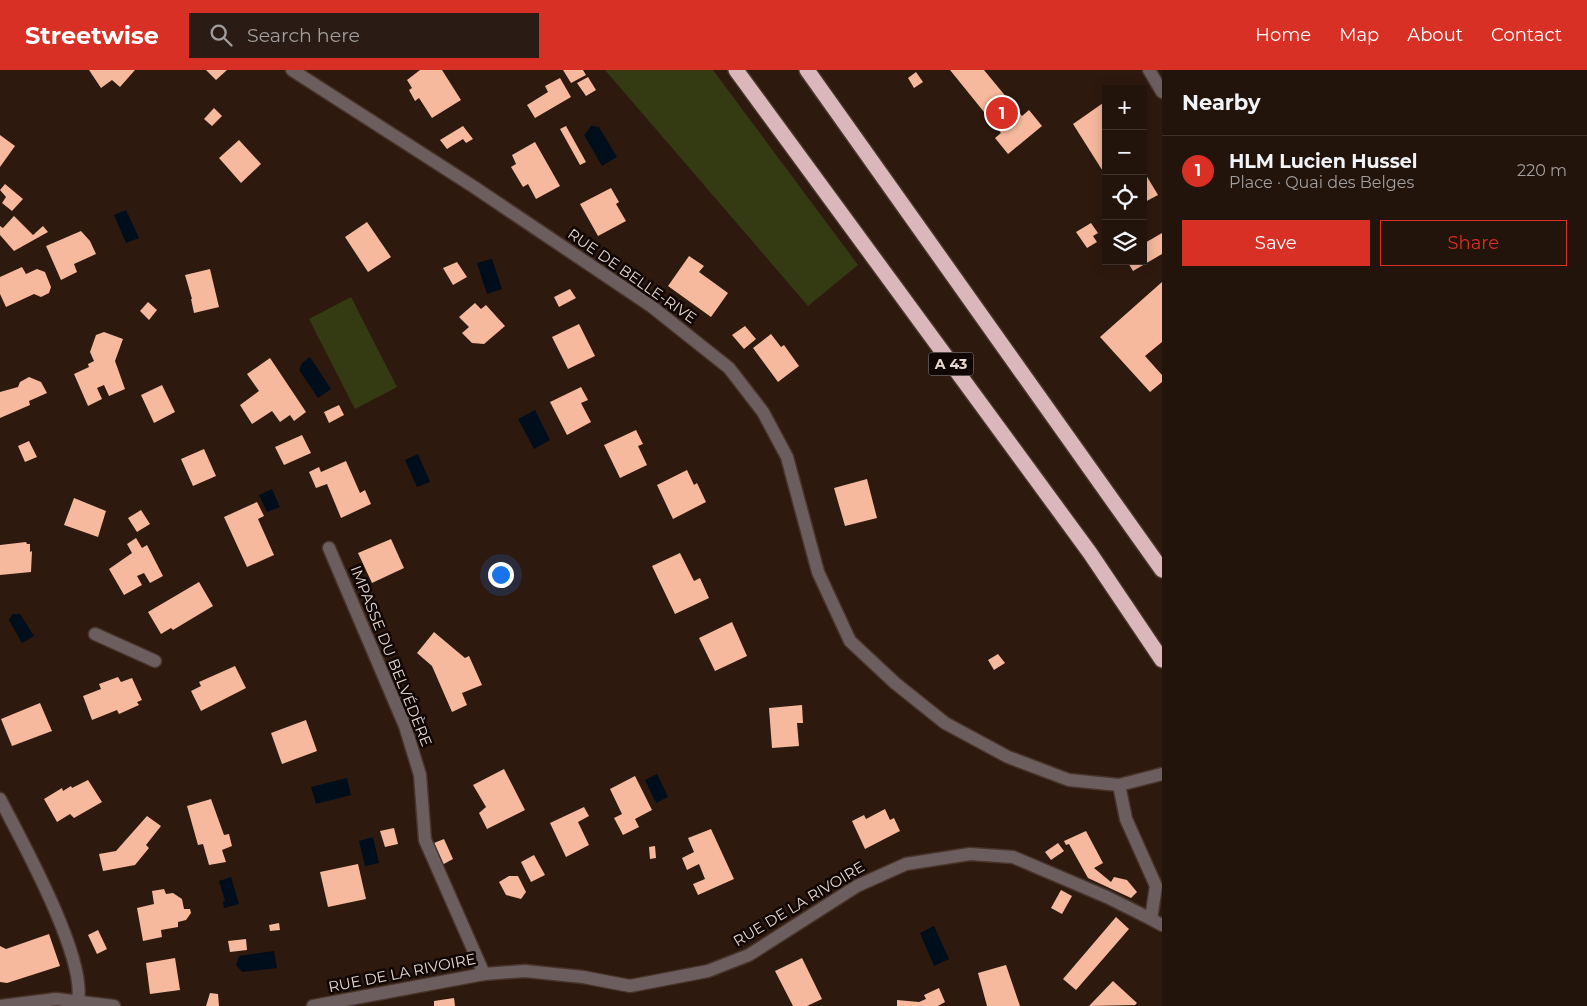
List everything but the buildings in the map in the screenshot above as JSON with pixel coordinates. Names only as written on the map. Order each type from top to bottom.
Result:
[{"type":"highway","name":"A 43","points":[[736,70],[1090,553],[1162,660]]},
{"type":"highway","points":[[807,70],[1162,570]]},
{"type":"street","name":"RUE DE BELLE-RIVE","points":[[292,70],[474,187],[651,306],[729,368],[763,412],[787,457],[818,572],[850,641],[894,683],[945,722],[1008,757],[1069,780],[1119,784],[1160,774]]},
{"type":"street","points":[[1149,70],[1162,92]]},
{"type":"street","name":"IMPASSE DU BELVÉDÈRE","points":[[329,548],[405,726],[420,775],[425,840],[484,974]]},
{"type":"street","points":[[95,634],[155,661]]},
{"type":"street","name":"RUE DE LA RIVOIRE","points":[[313,1006],[484,974],[525,970],[583,977],[630,986],[708,971],[749,955],[857,886],[906,864],[970,854],[1013,857],[1107,897],[1157,922],[1156,886],[1126,818],[1119,784]]},
{"type":"street","points":[[0,800],[35,866],[76,966],[80,991],[78,1000]]},
{"type":"street","points":[[0,1006],[56,999],[78,1000],[114,1006]]},
{"type":"green space","points":[[605,70],[713,70],[858,265],[808,306]]},
{"type":"green space","points":[[351,297],[397,387],[355,409],[309,319]]},
{"type":"water","points":[[591,126],[599,127],[617,157],[602,166],[584,135]]},
{"type":"water","points":[[126,210],[139,238],[126,243],[114,215]]},
{"type":"water","points":[[492,259],[502,289],[487,294],[477,263]]},
{"type":"water","points":[[310,357],[331,389],[318,398],[299,370],[302,363]]},
{"type":"water","points":[[535,410],[550,440],[534,449],[518,419]]},
{"type":"water","points":[[418,454],[430,482],[417,487],[405,460]]},
{"type":"water","points":[[272,489],[280,507],[267,512],[259,495]]},
{"type":"water","points":[[13,614],[20,614],[34,636],[22,643],[9,620]]},
{"type":"water","points":[[657,774],[668,797],[656,803],[645,780]]},
{"type":"water","points":[[347,778],[351,795],[316,804],[311,787]]},
{"type":"water","points":[[373,837],[379,863],[365,866],[359,841]]},
{"type":"water","points":[[231,877],[239,904],[224,908],[223,902],[225,901],[219,881]]},
{"type":"water","points":[[934,926],[949,959],[934,966],[920,933]]},
{"type":"water","points":[[274,951],[277,968],[242,972],[236,965],[239,956]]},
{"type":"place","name":"HLM Lucien Hussel","points":[[1002,113]]}]
